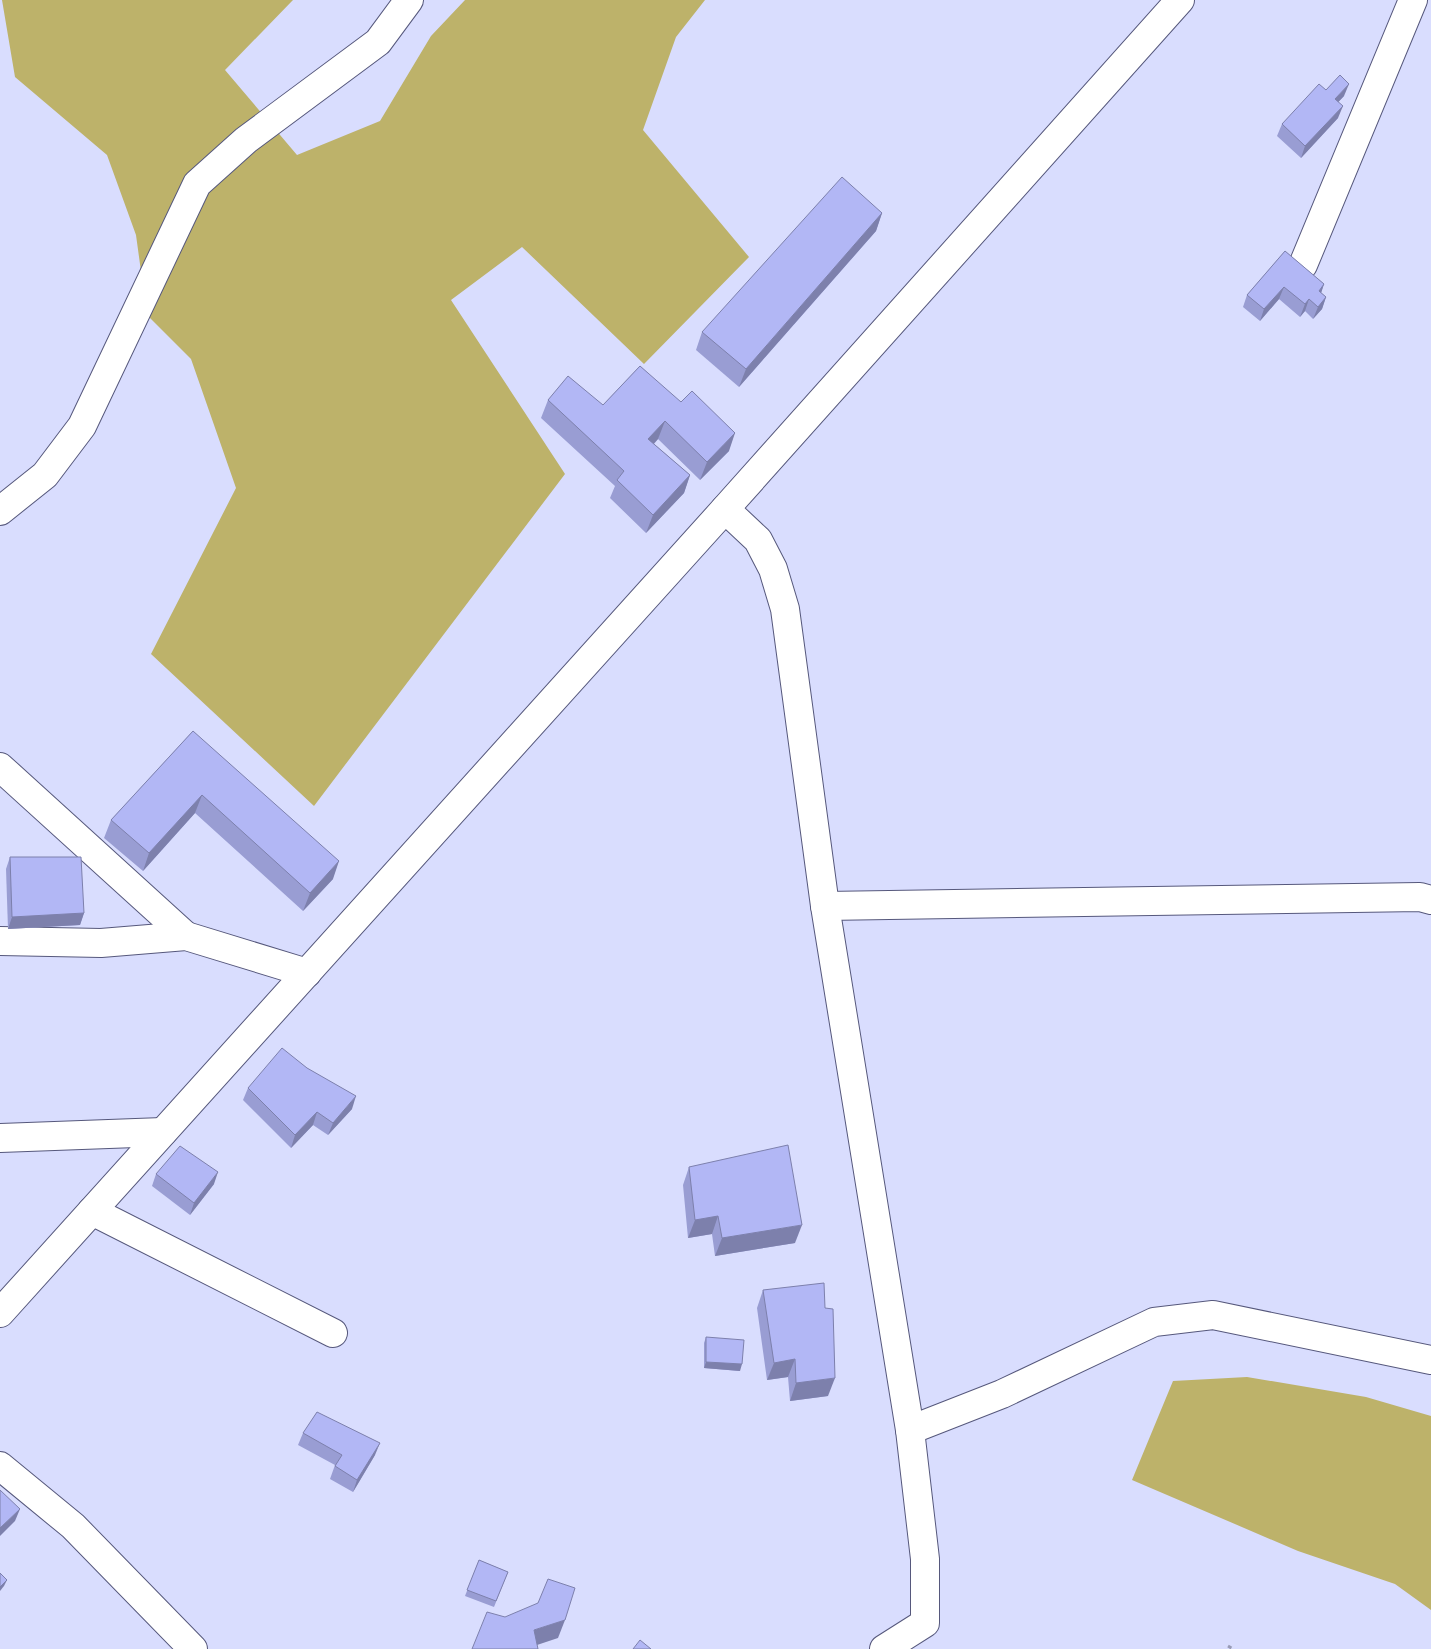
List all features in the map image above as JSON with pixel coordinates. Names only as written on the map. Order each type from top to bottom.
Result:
[{"type":"street","points":[[0,512],[45,475],[82,426],[197,184],[246,140],[378,42],[409,0]]},
{"type":"street","points":[[0,1313],[725,509],[1180,0]]},
{"type":"street","points":[[1303,266],[1413,0]]},
{"type":"street","points":[[725,509],[758,540],[773,568],[785,609],[825,906],[910,1430],[925,1559],[925,1623],[884,1649]]},
{"type":"street","points":[[0,767],[186,936]]},
{"type":"street","points":[[825,906],[1420,897],[1431,900]]},
{"type":"street","points":[[0,941],[101,943],[186,936],[307,973]]},
{"type":"street","points":[[0,1138],[163,1132]]},
{"type":"street","points":[[92,1211],[333,1333]]},
{"type":"street","points":[[910,1430],[1002,1394],[1154,1322],[1213,1315],[1431,1360]]},
{"type":"street","points":[[0,1466],[73,1526],[193,1649]]},
{"type":"path","points":[[1228,1646],[1233,1649]]},
{"type":"shaded area","points":[[2,0],[293,0],[225,70],[297,155],[380,121],[431,36],[465,0],[705,0],[676,37],[643,130],[749,257],[644,364],[522,247],[451,300],[565,474],[314,806],[151,654],[236,488],[191,359],[147,315],[136,235],[107,155],[15,77]]},
{"type":"shaded area","points":[[1247,1377],[1366,1397],[1431,1416],[1431,1610],[1395,1584],[1298,1551],[1132,1480],[1173,1381]]},
{"type":"building","points":[[1340,75],[1349,84],[1335,99],[1343,106],[1305,146],[1282,124],[1319,84],[1326,90]]},
{"type":"building","points":[[842,177],[882,213],[746,369],[702,332]]},
{"type":"building","points":[[1285,251],[1324,284],[1319,291],[1326,297],[1318,307],[1309,299],[1305,304],[1284,287],[1264,309],[1247,295]]},
{"type":"building","points":[[640,366],[681,402],[692,391],[735,433],[707,462],[665,421],[648,439],[690,475],[653,515],[617,480],[624,471],[548,400],[568,376],[603,405]]},
{"type":"building","points":[[193,731],[339,861],[310,893],[202,795],[149,853],[111,820]]},
{"type":"building","points":[[10,857],[81,857],[84,913],[12,917]]},
{"type":"building","points":[[282,1048],[307,1068],[356,1096],[333,1123],[317,1112],[295,1135],[248,1088]]},
{"type":"building","points":[[788,1145],[802,1225],[722,1238],[718,1216],[695,1220],[689,1167]]},
{"type":"building","points":[[180,1146],[218,1172],[194,1203],[156,1174]]},
{"type":"building","points":[[824,1283],[825,1308],[833,1309],[835,1378],[796,1383],[795,1359],[774,1363],[763,1290]]},
{"type":"building","points":[[706,1337],[744,1340],[742,1364],[706,1362]]},
{"type":"building","points":[[317,1412],[380,1443],[357,1480],[335,1466],[342,1455],[303,1433]]},
{"type":"building","points":[[0,1490],[20,1509],[0,1528]]},
{"type":"building","points":[[479,1560],[508,1572],[496,1601],[467,1590]]},
{"type":"building","points":[[0,1573],[7,1580],[0,1587]]},
{"type":"building","points":[[548,1579],[575,1588],[565,1620],[534,1630],[538,1649],[472,1649],[487,1612],[505,1617],[538,1603]]},
{"type":"building","points":[[640,1640],[651,1649],[633,1649]]}]
